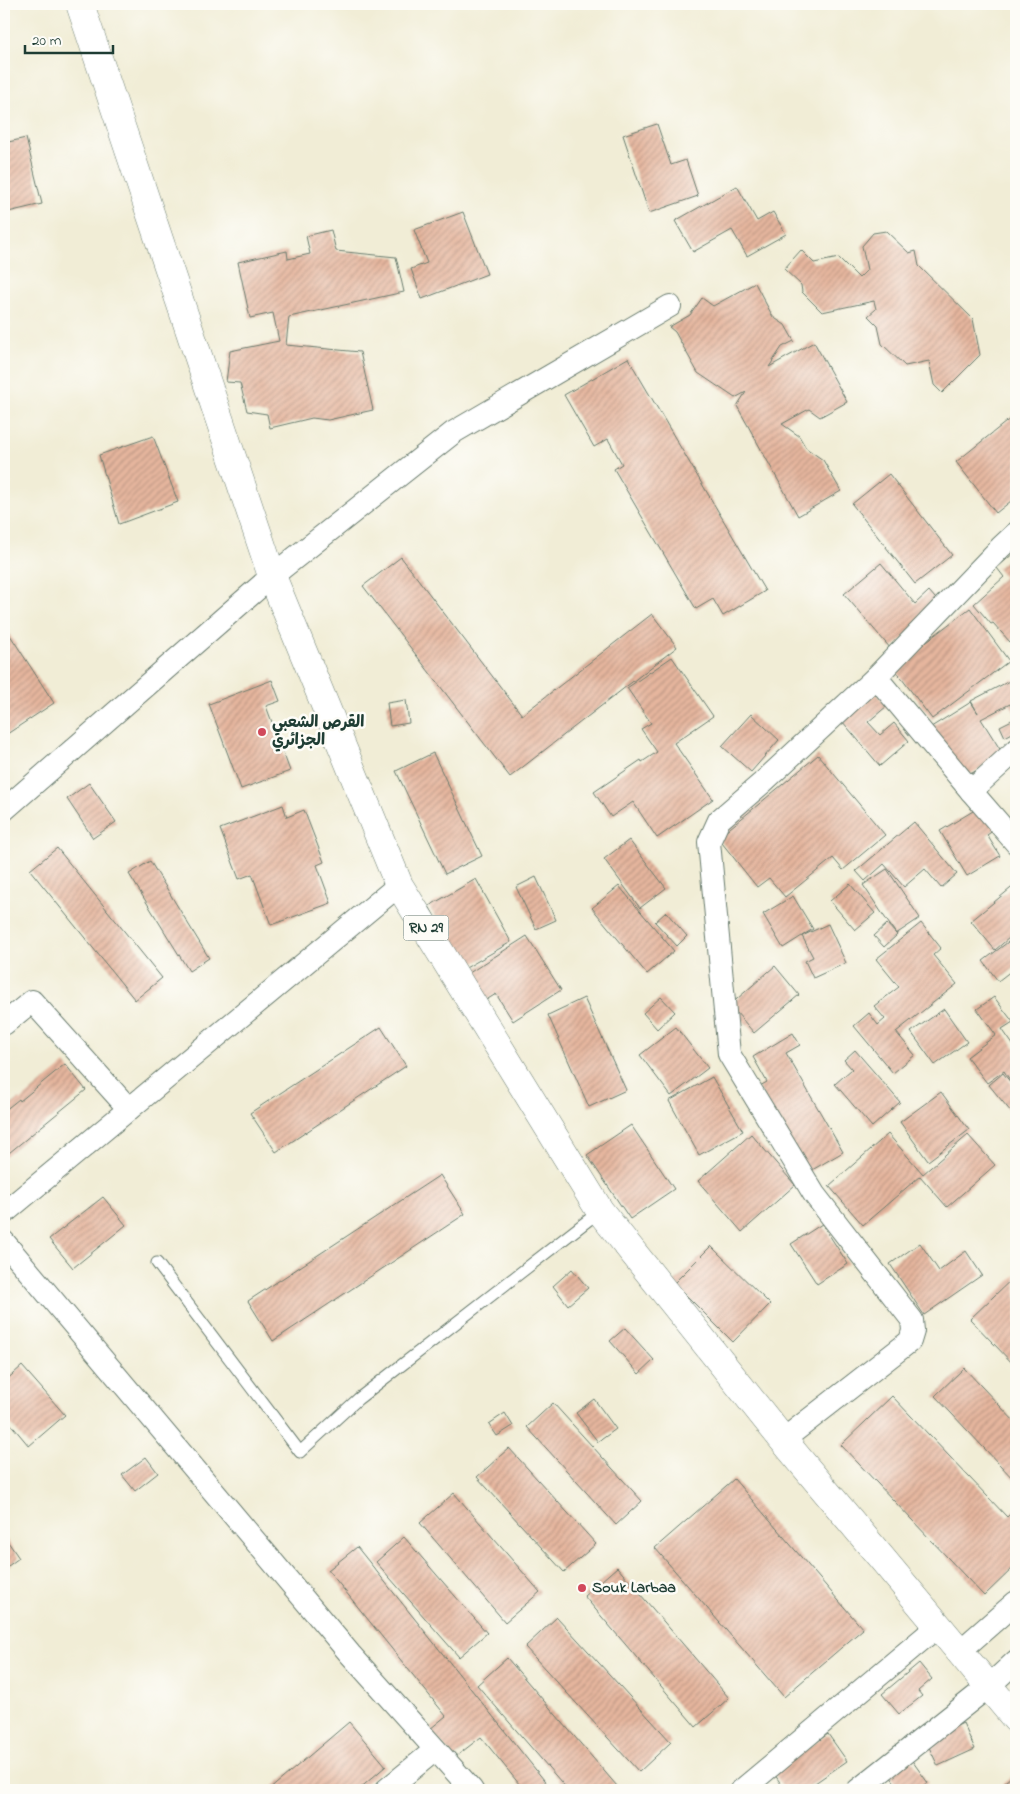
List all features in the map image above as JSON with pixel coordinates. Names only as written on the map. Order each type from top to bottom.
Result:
[{"type":"main road","name":"RN 29","points":[[80,4],[272,576],[399,885],[600,1210],[783,1440],[1016,1719]]},
{"type":"street","points":[[4,810],[272,576],[454,432],[670,306]]},
{"type":"street","points":[[783,1440],[910,1341],[913,1331],[912,1320],[814,1194],[729,1054],[709,842],[719,820],[762,783],[876,677],[1016,533]]},
{"type":"street","points":[[876,677],[1016,843]]},
{"type":"street","points":[[971,791],[1016,750]]},
{"type":"street","points":[[4,1213],[399,885]]},
{"type":"street","points":[[4,1024],[32,1000],[129,1109]]},
{"type":"street","points":[[4,1242],[350,1654],[472,1790]]},
{"type":"street","points":[[960,1651],[1016,1602]]},
{"type":"street","points":[[742,1790],[938,1626]]},
{"type":"street","points":[[858,1790],[989,1686],[1016,1661]]},
{"type":"street","points":[[386,1790],[435,1750]]},
{"type":"lane","points":[[157,1262],[300,1452],[358,1399],[600,1210]]},
{"type":"building","points":[[657,124],[671,165],[686,160],[698,196],[649,213],[623,135]]},
{"type":"building","points":[[26,138],[42,204],[4,213],[4,143]]},
{"type":"building","points":[[737,186],[757,221],[773,212],[786,234],[747,256],[732,230],[693,252],[675,221]]},
{"type":"building","points":[[463,212],[487,274],[422,299],[411,269],[427,263],[414,230]]},
{"type":"building","points":[[331,230],[336,251],[396,257],[404,292],[289,317],[286,345],[360,352],[373,410],[328,420],[312,418],[270,428],[267,414],[247,411],[240,383],[226,382],[230,351],[279,341],[273,313],[250,318],[238,262],[287,251],[288,259],[310,254],[306,236]]},
{"type":"building","points":[[886,231],[909,253],[916,251],[919,266],[973,319],[980,355],[942,393],[934,385],[929,361],[905,366],[882,344],[878,326],[868,316],[876,309],[874,301],[822,312],[802,292],[801,285],[784,269],[801,250],[814,263],[839,258],[859,278],[867,270],[862,246],[873,233]]},
{"type":"building","points":[[755,283],[773,317],[785,325],[794,341],[782,347],[769,367],[814,342],[847,402],[820,417],[809,409],[782,424],[799,436],[806,448],[823,460],[841,491],[798,516],[737,406],[746,392],[735,398],[698,373],[675,332],[669,327],[690,315],[702,298],[713,306]]},
{"type":"building","points":[[628,358],[765,591],[723,616],[713,599],[696,609],[614,469],[622,464],[608,439],[594,447],[564,395]]},
{"type":"building","points":[[1016,414],[1016,497],[996,513],[956,462]]},
{"type":"building","points":[[153,436],[178,502],[119,524],[99,455]]},
{"type":"building","points":[[889,474],[952,555],[915,584],[852,504]]},
{"type":"building","points":[[1016,551],[1016,636],[1010,642],[974,604],[1004,577],[997,568]]},
{"type":"building","points":[[401,557],[522,715],[652,614],[677,647],[510,777],[363,586]]},
{"type":"building","points":[[881,563],[915,604],[929,591],[942,606],[891,649],[844,594]]},
{"type":"building","points":[[970,608],[1009,661],[932,719],[893,667]]},
{"type":"building","points":[[8,632],[54,703],[4,736],[4,635]]},
{"type":"building","points":[[672,657],[713,716],[674,743],[713,799],[657,838],[633,802],[611,817],[594,792],[641,760],[642,762],[657,752],[641,729],[651,723],[627,688]]},
{"type":"building","points":[[1013,679],[1016,686],[1016,715],[1010,704],[981,719],[1003,754],[964,778],[928,729],[971,702],[978,713],[971,701]]},
{"type":"building","points":[[272,680],[280,701],[266,706],[290,771],[241,789],[209,704]]},
{"type":"building","points":[[875,692],[887,706],[868,722],[880,735],[894,723],[909,741],[880,766],[842,721]]},
{"type":"building","points":[[406,700],[409,723],[390,726],[387,703]]},
{"type":"building","points":[[751,714],[779,740],[751,772],[722,746]]},
{"type":"building","points":[[1016,718],[1016,731],[1005,737],[1000,726]]},
{"type":"building","points":[[433,753],[482,856],[445,874],[396,771]]},
{"type":"building","points":[[818,755],[885,835],[843,870],[833,858],[785,897],[769,878],[757,887],[718,838]]},
{"type":"building","points":[[89,783],[116,822],[93,838],[67,799]]},
{"type":"building","points":[[283,805],[287,817],[304,810],[324,862],[317,865],[331,903],[271,925],[252,874],[239,879],[220,829]]},
{"type":"building","points":[[983,805],[997,828],[987,835],[1000,856],[967,876],[940,831]]},
{"type":"building","points":[[914,822],[957,874],[941,888],[925,869],[904,887],[884,864],[865,881],[856,871]]},
{"type":"building","points":[[629,840],[666,888],[640,908],[604,859]]},
{"type":"building","points":[[57,848],[162,978],[135,1000],[30,870]]},
{"type":"building","points":[[150,861],[209,958],[189,971],[129,874]]},
{"type":"building","points":[[887,869],[920,918],[896,934],[863,885]]},
{"type":"building","points":[[536,877],[556,920],[536,929],[516,887]]},
{"type":"building","points":[[476,879],[511,942],[464,969],[429,906]]},
{"type":"building","points":[[850,884],[875,913],[855,930],[830,901]]},
{"type":"building","points":[[1016,884],[1016,932],[995,950],[971,921]]},
{"type":"building","points":[[619,886],[674,951],[647,974],[592,908]]},
{"type":"building","points":[[793,896],[813,929],[783,948],[763,914]]},
{"type":"building","points":[[666,912],[687,936],[677,946],[655,922]]},
{"type":"building","points":[[921,923],[941,948],[933,955],[957,984],[896,1032],[915,1055],[893,1073],[854,1026],[869,1013],[878,1025],[885,1019],[874,1006],[899,987],[876,959]]},
{"type":"building","points":[[828,924],[846,963],[813,978],[805,961],[813,957],[802,936]]},
{"type":"building","points":[[887,924],[897,935],[884,947],[874,936]]},
{"type":"building","points":[[527,936],[561,990],[513,1021],[496,994],[483,1002],[466,975]]},
{"type":"building","points":[[1016,936],[1016,967],[998,981],[983,961]]},
{"type":"building","points":[[775,966],[799,995],[754,1033],[730,1005]]},
{"type":"building","points":[[661,997],[675,1012],[657,1029],[643,1013]]},
{"type":"building","points":[[994,997],[1013,1022],[1002,1029],[1016,1049],[1016,1075],[1010,1080],[1004,1071],[987,1083],[967,1057],[996,1035],[977,1009]]},
{"type":"building","points":[[584,998],[626,1090],[589,1107],[548,1015]]},
{"type":"building","points":[[944,1009],[967,1042],[935,1065],[911,1032]]},
{"type":"building","points":[[381,1027],[406,1066],[276,1152],[250,1113]]},
{"type":"building","points":[[676,1027],[708,1068],[671,1096],[640,1055]]},
{"type":"building","points":[[793,1033],[800,1045],[786,1053],[843,1152],[807,1173],[758,1087],[767,1082],[753,1057]]},
{"type":"building","points":[[855,1050],[900,1102],[872,1127],[835,1084],[852,1069],[844,1060]]},
{"type":"building","points":[[65,1064],[86,1090],[4,1157],[4,1111],[19,1099],[20,1101]]},
{"type":"building","points":[[1003,1073],[1012,1084],[1016,1080],[1016,1118],[989,1085]]},
{"type":"building","points":[[712,1077],[743,1131],[699,1155],[669,1101]]},
{"type":"building","points":[[941,1092],[969,1130],[928,1161],[900,1122]]},
{"type":"building","points":[[631,1125],[674,1189],[630,1219],[587,1155]]},
{"type":"building","points":[[751,1134],[795,1185],[742,1232],[698,1181]]},
{"type":"building","points":[[888,1134],[923,1174],[968,1135],[995,1165],[947,1207],[920,1176],[863,1225],[829,1186]]},
{"type":"building","points":[[440,1175],[465,1214],[273,1341],[248,1301]]},
{"type":"building","points":[[103,1197],[126,1225],[73,1268],[49,1239]]},
{"type":"building","points":[[822,1224],[848,1264],[817,1284],[791,1244]]},
{"type":"building","points":[[920,1243],[939,1271],[966,1251],[982,1275],[924,1315],[890,1264]]},
{"type":"building","points":[[711,1246],[770,1304],[733,1342],[674,1283]]},
{"type":"building","points":[[572,1269],[588,1288],[568,1305],[553,1286]]},
{"type":"building","points":[[1016,1275],[1016,1367],[970,1319]]},
{"type":"building","points":[[625,1328],[654,1360],[639,1374],[610,1341]]},
{"type":"building","points":[[22,1366],[65,1415],[29,1446],[4,1416],[4,1382]]},
{"type":"building","points":[[964,1368],[1016,1423],[1016,1482],[935,1396]]},
{"type":"building","points":[[892,1396],[1007,1517],[1015,1509],[1016,1511],[1016,1565],[984,1596],[841,1445]]},
{"type":"building","points":[[594,1399],[616,1429],[598,1442],[576,1413]]},
{"type":"building","points":[[553,1403],[642,1501],[616,1525],[527,1427]]},
{"type":"building","points":[[505,1413],[513,1426],[497,1436],[489,1424]]},
{"type":"building","points":[[509,1448],[596,1544],[564,1572],[477,1477]]},
{"type":"building","points":[[146,1457],[158,1473],[135,1491],[122,1475]]},
{"type":"building","points":[[734,1479],[863,1629],[784,1697],[655,1548]]},
{"type":"building","points":[[454,1493],[540,1592],[505,1622],[420,1523]]},
{"type":"building","points":[[4,1536],[19,1558],[4,1569]]},
{"type":"building","points":[[404,1537],[487,1633],[459,1657],[376,1562]]},
{"type":"building","points":[[357,1547],[552,1790],[524,1790],[481,1737],[454,1758],[430,1729],[446,1716],[328,1570]]},
{"type":"building","points":[[617,1567],[729,1698],[696,1727],[584,1596]]},
{"type":"building","points":[[557,1617],[671,1742],[639,1772],[525,1647]]},
{"type":"building","points":[[507,1658],[617,1786],[612,1790],[568,1790],[477,1685]]},
{"type":"building","points":[[919,1663],[932,1679],[918,1691],[922,1696],[899,1714],[882,1694]]},
{"type":"building","points":[[349,1722],[386,1766],[358,1790],[269,1790]]},
{"type":"building","points":[[963,1723],[975,1749],[938,1766],[926,1741]]},
{"type":"building","points":[[828,1734],[847,1761],[805,1790],[785,1790],[773,1772]]},
{"type":"building","points":[[908,1755],[928,1783],[918,1790],[900,1790],[886,1770]]},
{"type":"building","points":[[1016,1773],[1016,1790],[995,1790]]},
{"type":"place","name":"القرص الشعبي الجزائري","points":[[262,732]]},
{"type":"place","name":"Souk Larbaa","points":[[582,1588]]}]
